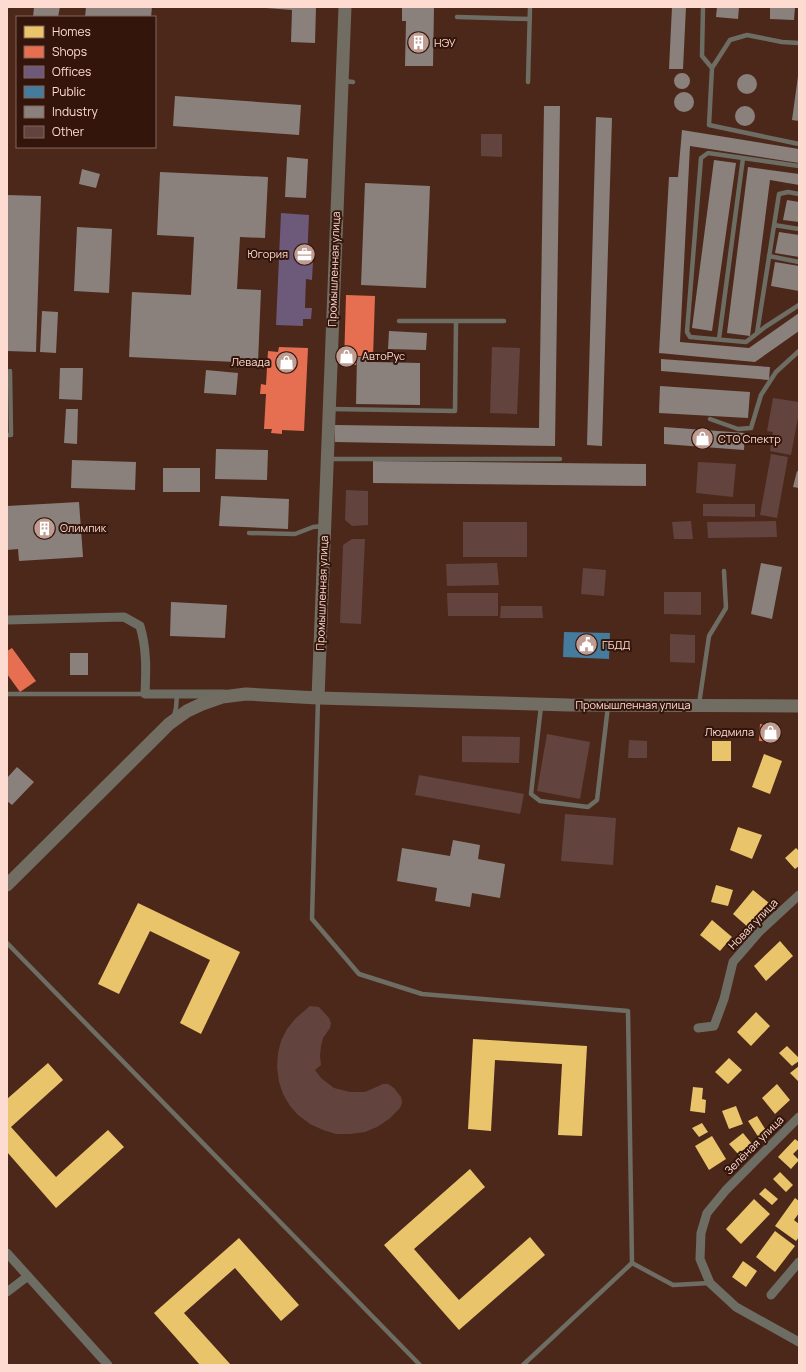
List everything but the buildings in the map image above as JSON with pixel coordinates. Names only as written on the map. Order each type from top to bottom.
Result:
[{"type":"main road","name":"Промышленная улица","points":[[346,7],[347,81],[329,410],[318,698],[541,705],[799,706]]},
{"type":"main road","points":[[7,885],[169,724],[187,711],[202,704],[222,698],[246,694],[318,698]]},
{"type":"street","points":[[7,620],[124,617],[140,626],[144,639],[146,666],[145,694],[246,694]]},
{"type":"street","name":"Новая улица","points":[[698,1028],[714,1026],[724,999],[733,962],[759,932],[799,895]]},
{"type":"street","name":"Зелёная улица","points":[[710,1283],[700,1259],[701,1233],[707,1213],[726,1190],[799,1118]]},
{"type":"street","points":[[7,1254],[108,1365]]},
{"type":"street","points":[[771,1295],[799,1262]]},
{"type":"street","points":[[7,1292],[28,1276]]},
{"type":"street","points":[[710,1283],[736,1307],[799,1342]]},
{"type":"lane","points":[[528,82],[530,7]]},
{"type":"lane","points":[[703,7],[702,56],[712,68]]},
{"type":"lane","points":[[457,17],[530,19]]},
{"type":"lane","points":[[799,43],[782,42],[747,35],[730,40],[712,68],[709,125],[799,144]]},
{"type":"lane","points":[[799,166],[708,153],[701,158],[687,332],[690,337],[746,342],[799,305]]},
{"type":"lane","points":[[719,340],[744,158]]},
{"type":"lane","points":[[757,333],[779,194],[788,192],[799,194]]},
{"type":"lane","points":[[774,225],[799,229]]},
{"type":"lane","points":[[769,256],[799,262]]},
{"type":"lane","points":[[400,321],[504,321]]},
{"type":"lane","points":[[329,410],[455,411],[456,322]]},
{"type":"lane","points":[[710,419],[738,429],[751,428],[761,395],[776,372],[799,351]]},
{"type":"lane","points":[[7,435],[11,435],[10,371]]},
{"type":"lane","points":[[327,460],[560,460]]},
{"type":"lane","points":[[249,533],[295,534],[313,527],[324,526]]},
{"type":"lane","points":[[698,705],[709,636],[726,608],[724,571]]},
{"type":"lane","points":[[169,724],[175,714],[177,693]]},
{"type":"lane","points":[[7,694],[145,694]]},
{"type":"lane","points":[[318,698],[312,919],[359,974],[422,994],[628,1011],[632,1263],[523,1365]]},
{"type":"lane","points":[[541,705],[531,794],[540,801],[588,807],[598,800],[608,705]]},
{"type":"lane","points":[[7,943],[420,1365]]},
{"type":"lane","points":[[632,1263],[673,1285],[710,1283]]},
{"type":"place","name":"НЭУ","points":[[419,43]]},
{"type":"place","name":"Югория","points":[[304,254]]},
{"type":"place","name":"АвтоРус","points":[[347,356]]},
{"type":"place","name":"Левада","points":[[286,362]]},
{"type":"place","name":"СТО Спектр","points":[[703,439]]},
{"type":"place","name":"Олимпик","points":[[44,528]]},
{"type":"place","name":"ГБДД","points":[[586,645]]},
{"type":"place","name":"Людмила","points":[[770,732]]}]
